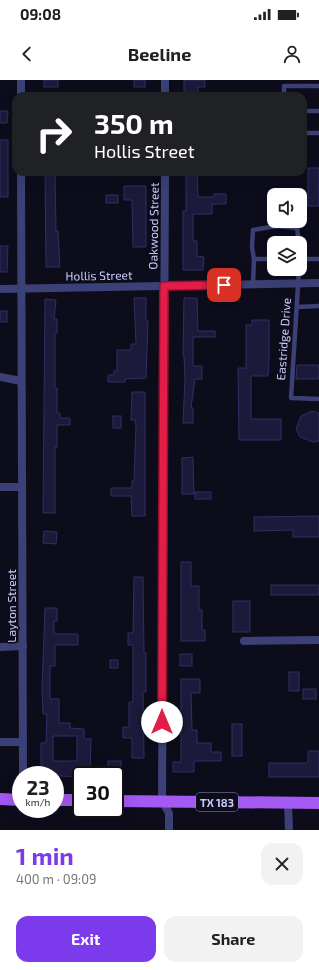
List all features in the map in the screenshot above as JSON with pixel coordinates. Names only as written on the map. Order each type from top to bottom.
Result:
[{"type":"main road","points":[[0,799],[12,800]]},
{"type":"main road","name":"TX 183","points":[[124,801],[319,803]]},
{"type":"street","points":[[21,80],[21,92]]},
{"type":"street","points":[[165,80],[165,92]]},
{"type":"street","name":"Layton Street","points":[[21,176],[23,766]]},
{"type":"street","name":"Oakwood Street","points":[[165,176],[162,801],[169,814],[169,830]]},
{"type":"street","name":"Hollis Street","points":[[0,289],[319,283]]},
{"type":"street","points":[[0,377],[21,381]]},
{"type":"street","points":[[0,487],[22,487]]},
{"type":"street","points":[[244,641],[319,640]]},
{"type":"street","points":[[0,647],[23,646]]},
{"type":"street","points":[[0,742],[23,742]]},
{"type":"street","points":[[288,803],[289,830]]},
{"type":"lane","points":[[284,80],[284,92]]},
{"type":"lane","points":[[284,86],[319,86]]},
{"type":"lane","points":[[307,111],[319,111]]},
{"type":"lane","points":[[307,133],[319,133]]},
{"type":"lane","points":[[253,284],[253,230],[277,226],[297,228],[298,236]]},
{"type":"lane","points":[[254,259],[267,259]]},
{"type":"lane","points":[[307,259],[319,259]]},
{"type":"lane","name":"Eastridge Drive","points":[[299,276],[291,398],[319,399]]},
{"type":"lane","points":[[297,307],[319,306]]},
{"type":"building","points":[[44,80],[58,80],[58,87],[44,87]]},
{"type":"building","points":[[134,80],[145,80],[145,87],[134,87]]},
{"type":"building","points":[[184,80],[205,80],[205,87],[198,87],[198,92],[184,92]]},
{"type":"building","points":[[0,111],[8,111],[7,123],[0,123]]},
{"type":"building","points":[[0,140],[8,140],[8,197],[0,197]]},
{"type":"building","points":[[308,168],[319,168],[319,206],[308,206]]},
{"type":"building","points":[[45,176],[55,176],[56,231],[58,231],[60,267],[46,267]]},
{"type":"building","points":[[186,176],[197,176],[198,197],[214,197],[214,194],[226,194],[226,204],[212,204],[212,214],[193,214],[193,241],[197,241],[197,256],[204,257],[203,270],[183,270],[183,211],[186,211]]},
{"type":"building","points":[[124,186],[146,186],[146,247],[133,247],[132,200],[124,200]]},
{"type":"building","points":[[106,195],[118,195],[118,203],[106,203]]},
{"type":"building","points":[[0,246],[8,246],[7,272],[0,272]]},
{"type":"building","points":[[134,298],[146,298],[146,321],[148,321],[146,378],[125,379],[125,382],[108,382],[108,375],[114,375],[114,371],[117,371],[117,350],[131,350],[131,344],[136,344]]},
{"type":"building","points":[[184,298],[197,298],[198,331],[215,331],[215,337],[193,337],[193,366],[202,366],[202,379],[195,379],[191,408],[193,408],[193,423],[183,423],[185,379],[183,356]]},
{"type":"building","points":[[45,299],[56,300],[54,319],[57,319],[57,333],[55,333],[55,388],[57,388],[57,413],[60,413],[60,418],[70,418],[70,425],[57,425],[57,447],[55,447],[55,513],[43,513]]},
{"type":"building","points":[[0,311],[7,311],[7,322],[0,322]]},
{"type":"building","points":[[252,320],[269,320],[269,360],[268,376],[251,376],[251,419],[281,419],[281,440],[239,440],[238,368],[246,368],[246,325],[252,325]]},
{"type":"building","points":[[297,365],[319,365],[319,379],[296,379]]},
{"type":"building","points":[[132,392],[145,392],[145,516],[132,516],[131,496],[111,496],[111,488],[132,488],[132,481],[134,481],[136,425],[135,420],[131,420]]},
{"type":"building","points":[[312,411],[319,413],[319,441],[313,442],[300,437],[296,429],[301,416]]},
{"type":"building","points":[[113,416],[121,416],[121,428],[113,428]]},
{"type":"building","points":[[193,457],[194,494],[182,494],[182,458]]},
{"type":"building","points":[[195,492],[211,492],[211,499],[195,499]]},
{"type":"building","points":[[319,516],[319,537],[293,537],[293,530],[254,531],[254,517]]},
{"type":"building","points":[[44,531],[57,532],[56,544],[43,543]]},
{"type":"building","points":[[181,562],[191,562],[191,586],[199,586],[199,610],[202,610],[202,630],[205,630],[205,641],[181,641]]},
{"type":"building","points":[[134,577],[143,577],[144,653],[146,653],[146,692],[143,692],[144,758],[132,758],[132,738],[123,738],[123,727],[129,727],[129,702],[133,702],[133,645],[128,645],[128,633],[133,633]]},
{"type":"building","points":[[271,585],[319,585],[319,595],[271,595]]},
{"type":"building","points":[[233,601],[250,601],[250,632],[233,632]]},
{"type":"building","points":[[45,608],[57,608],[57,621],[54,621],[54,634],[78,634],[78,645],[55,645],[55,666],[50,666],[50,699],[59,699],[59,723],[70,723],[70,728],[84,729],[84,739],[91,739],[90,766],[72,766],[72,777],[64,776],[64,766],[41,766],[41,743],[46,743],[47,714],[43,714],[42,688]],"holes":[[[53,736],[77,736],[77,761],[53,761]]]},
{"type":"building","points":[[180,654],[192,654],[192,666],[180,666]]},
{"type":"building","points":[[110,660],[118,660],[118,668],[110,668]]},
{"type":"building","points":[[289,672],[299,672],[299,691],[289,691]]},
{"type":"building","points":[[181,679],[200,679],[200,693],[191,693],[192,730],[197,730],[197,743],[211,743],[211,752],[221,752],[221,761],[194,761],[194,772],[173,772],[173,762],[181,762]]},
{"type":"building","points":[[303,689],[316,689],[316,699],[303,699]]},
{"type":"building","points":[[232,724],[242,724],[242,756],[232,756]]},
{"type":"building","points":[[308,751],[319,751],[319,777],[269,777],[269,763],[308,763]]},
{"type":"building","points":[[108,761],[121,761],[121,766],[108,766]]},
{"type":"route","points":[[162,722],[164,286],[224,285]]}]
